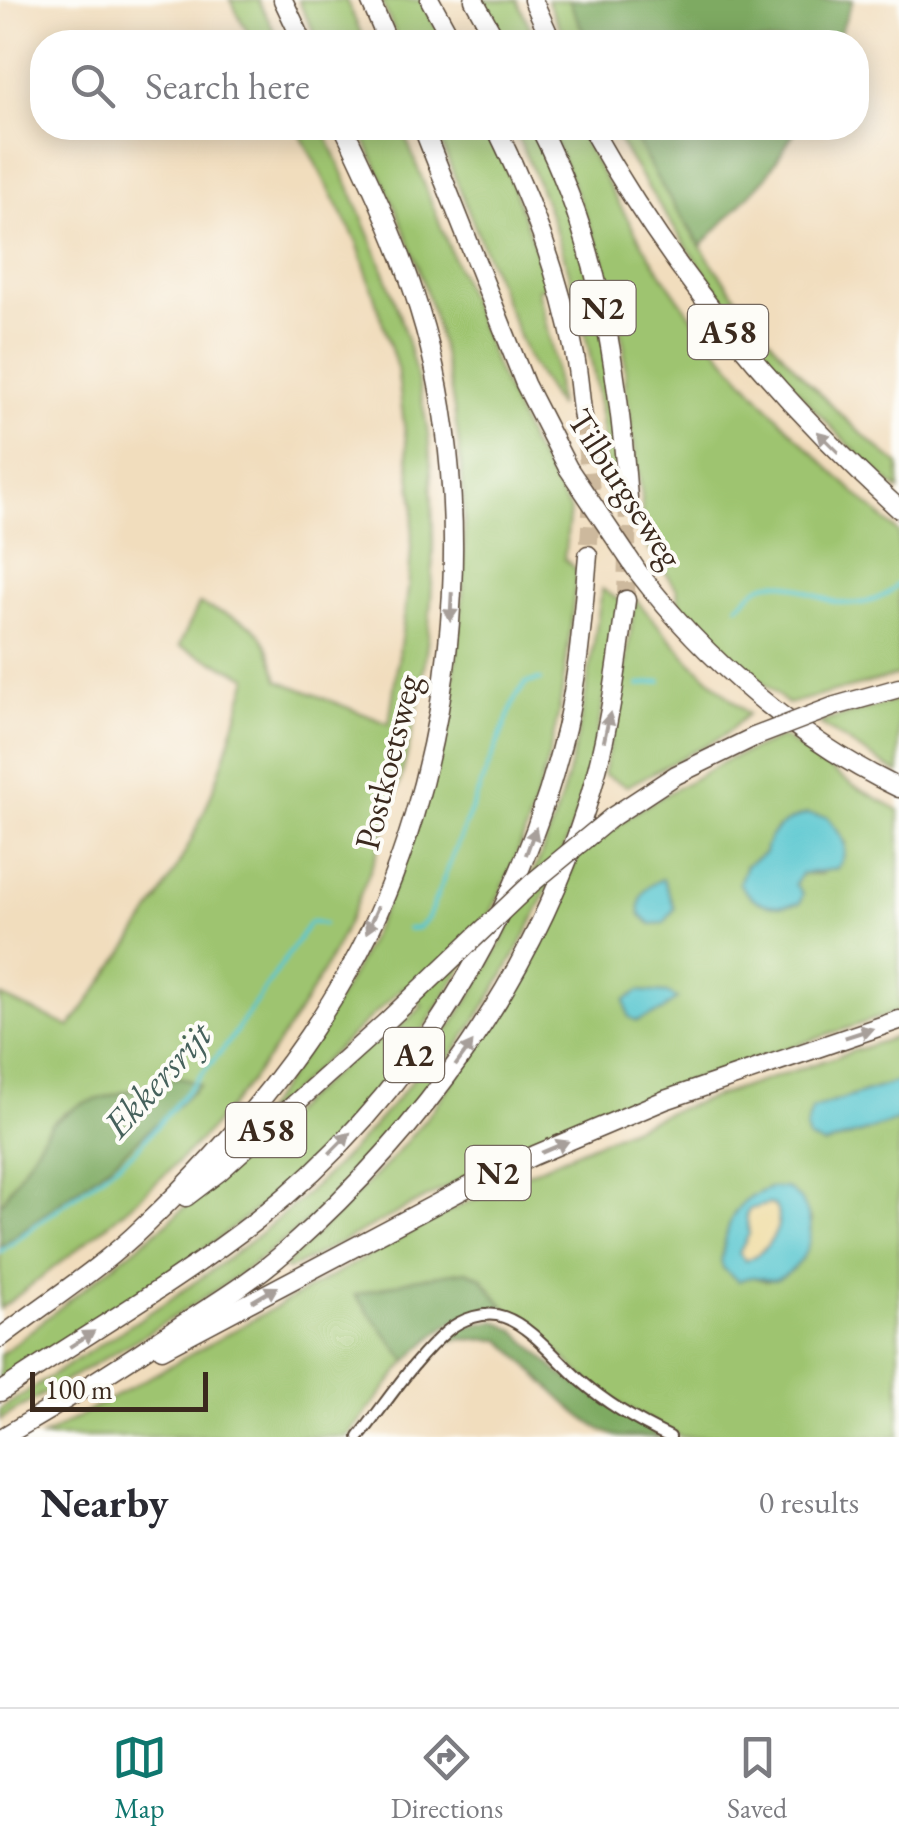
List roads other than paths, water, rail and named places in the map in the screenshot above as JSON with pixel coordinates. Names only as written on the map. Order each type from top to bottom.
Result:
[{"type":"highway","points":[[283,0],[297,30]]},
{"type":"highway","points":[[370,0],[383,30]]},
{"type":"highway","points":[[430,0],[446,30]]},
{"type":"highway","points":[[474,0],[490,30]]},
{"type":"highway","points":[[533,0],[547,30]]},
{"type":"highway","name":"Postkoetsweg","points":[[0,1338],[140,1230],[211,1159],[264,1098],[353,964],[388,886],[415,810],[438,708],[452,603],[452,510],[446,436],[419,308],[382,207],[350,140]]},
{"type":"highway","name":"Tilburgseweg","points":[[429,140],[525,384],[568,468],[638,572],[729,671],[828,747],[899,788]]},
{"type":"highway","points":[[502,140],[554,272],[575,357],[583,418]]},
{"type":"highway","name":"N2","points":[[545,140],[591,259],[613,349],[628,498]]},
{"type":"highway","name":"A58","points":[[598,140],[627,192],[727,331],[799,414],[899,508]]},
{"type":"highway","name":"A2","points":[[0,1392],[191,1269],[274,1205],[355,1128],[395,1082],[439,1021],[490,934],[519,874],[543,808],[566,727],[577,666],[588,555]]},
{"type":"highway","name":"N2","points":[[4,1437],[116,1371],[287,1250],[385,1154],[468,1048],[536,932],[591,790],[606,732],[626,600]]},
{"type":"highway","name":"A58","points":[[140,1230],[220,1172],[532,883],[612,817],[676,775],[754,736],[835,706],[899,688]]},
{"type":"highway","name":"N2","points":[[116,1371],[535,1155],[665,1100],[899,1020]]},
{"type":"street","points":[[359,1437],[448,1330],[466,1318],[496,1315],[520,1326],[616,1407],[670,1437]]},
{"type":"water","points":[[807,814],[827,817],[844,842],[844,854],[837,869],[801,874],[795,884],[803,894],[800,903],[773,906],[751,897],[739,883],[746,865],[765,853],[769,838],[779,827]]},
{"type":"water","points":[[663,879],[675,908],[664,923],[651,924],[640,914],[640,902],[647,888]]},
{"type":"water","points":[[639,991],[667,993],[677,998],[662,1011],[637,1021],[629,1017],[625,1000]]},
{"type":"water","points":[[899,1081],[899,1120],[824,1145],[809,1139],[806,1128],[812,1109]]},
{"type":"water","points":[[770,1188],[786,1188],[798,1197],[810,1221],[810,1235],[800,1261],[790,1271],[774,1280],[754,1277],[738,1281],[723,1268],[721,1261],[726,1235],[733,1216],[756,1194]],"holes":[[[775,1206],[778,1223],[772,1239],[760,1253],[745,1261],[739,1253],[749,1234],[746,1214],[750,1209]]]},
{"type":"waterway","name":"Ekkersrijt","points":[[738,606],[759,587],[773,582],[851,604],[881,597],[899,582]]},
{"type":"waterway","name":"Ekkersrijt","points":[[408,929],[418,928],[428,918],[516,697],[526,683],[540,680]]},
{"type":"waterway","name":"Ekkersrijt","points":[[639,685],[661,681]]},
{"type":"waterway","name":"Ekkersrijt","points":[[0,1252],[135,1151],[226,1046],[311,921],[324,924]]},
{"type":"tunnel","points":[[583,418],[592,500],[588,555]]},
{"type":"tunnel","points":[[626,600],[628,498]]}]
